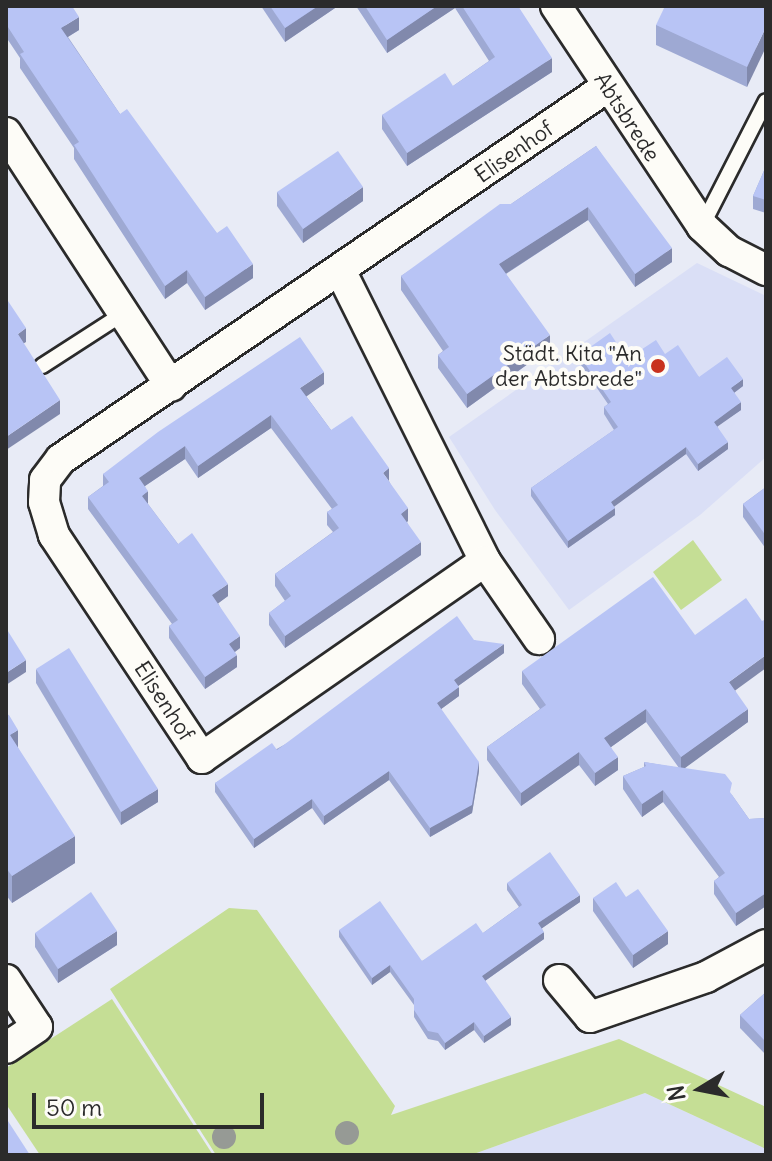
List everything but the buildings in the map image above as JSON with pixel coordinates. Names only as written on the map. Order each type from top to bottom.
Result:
[{"type":"street","name":"Abtsbrede","points":[[556,6],[702,226],[729,251],[766,270]]},
{"type":"street","name":"Elisenhof","points":[[485,561],[202,758],[54,535],[44,502],[45,480],[61,459],[341,272],[607,87]]},
{"type":"street","points":[[6,133],[171,386]]},
{"type":"street","points":[[341,272],[485,561],[539,639]]},
{"type":"street","points":[[559,980],[590,1017],[706,977],[766,945]]},
{"type":"street","points":[[6,980],[37,1027],[6,1048]]},
{"type":"lane","points":[[702,226],[766,101]]},
{"type":"lane","points":[[42,366],[124,313]]},
{"type":"shaded area","name":"Städt. Kita \"An der Abtsbrede\"","points":[[697,263],[766,296],[766,457],[700,515],[569,610],[495,510],[449,437]]},
{"type":"shaded area","points":[[645,1093],[766,1149],[766,1155],[471,1155]]},
{"type":"green space","points":[[693,540],[722,580],[681,610],[653,572]]},
{"type":"green space","points":[[229,908],[257,910],[395,1106],[391,1115],[619,1039],[766,1107],[766,1149],[645,1093],[471,1155],[216,1155],[110,989]]},
{"type":"green space","points":[[112,999],[213,1155],[40,1155],[6,1104],[6,1068]]},
{"type":"place","name":"Städt. Kita \"An der Abtsbrede\"","points":[[658,366]]}]
